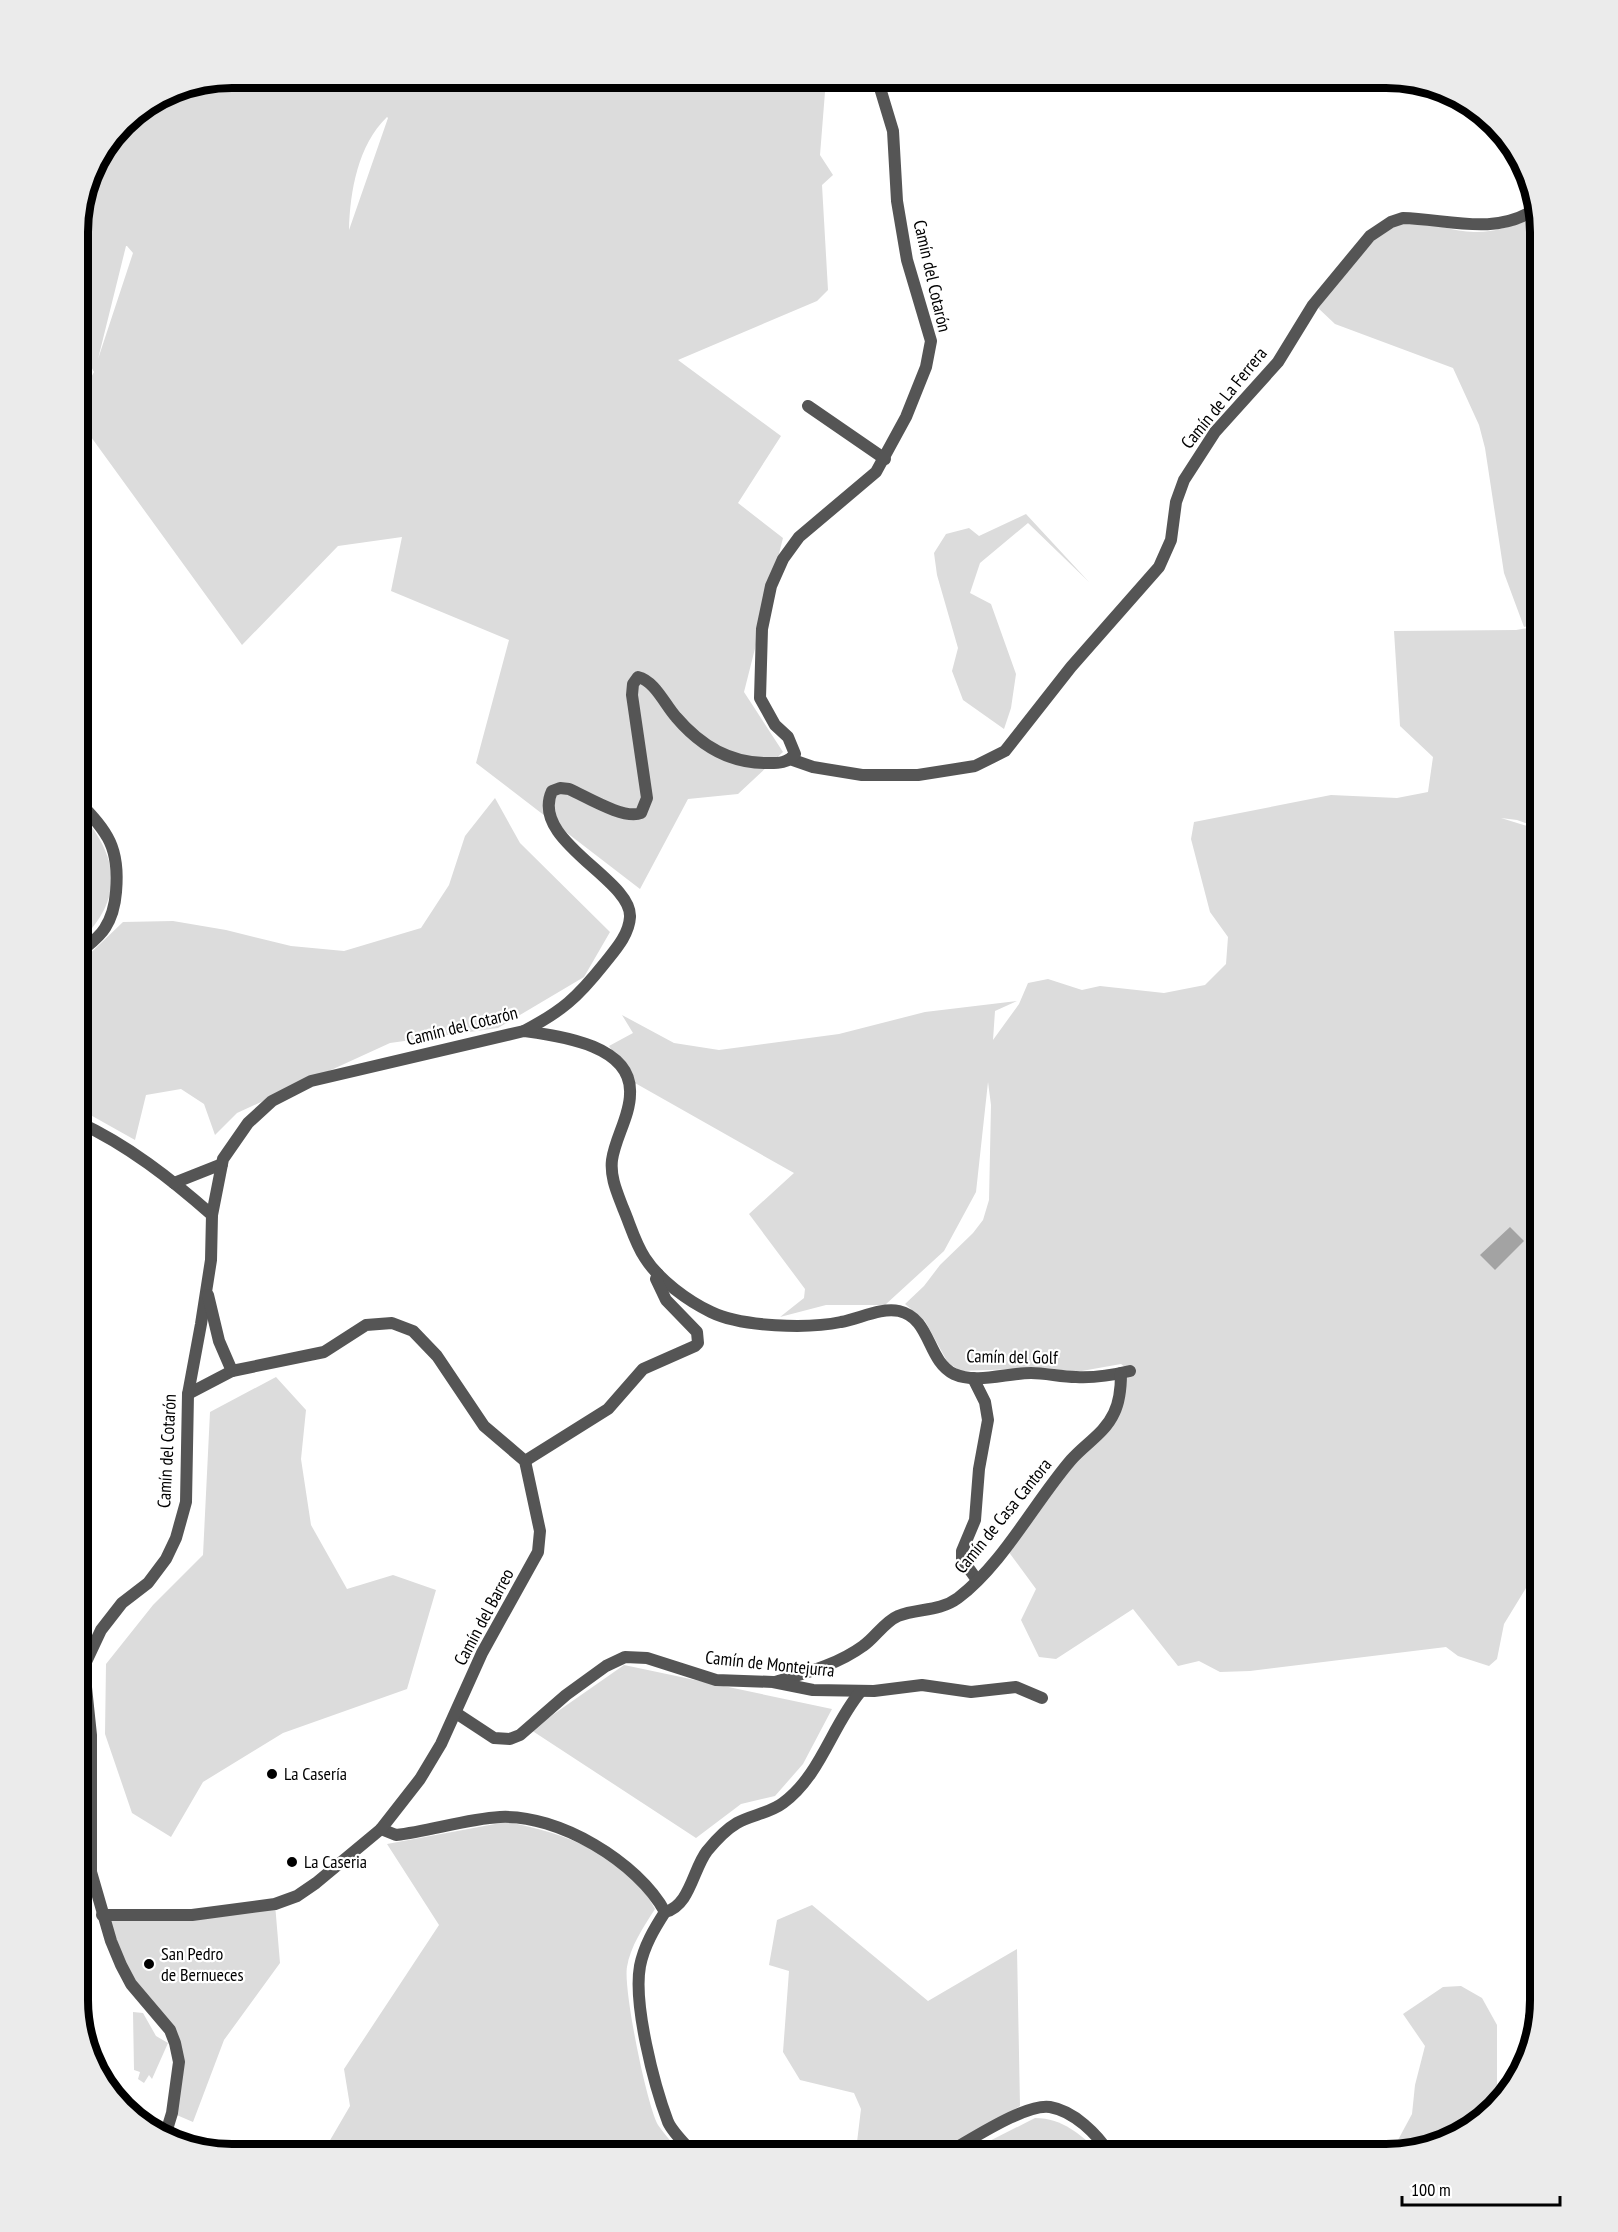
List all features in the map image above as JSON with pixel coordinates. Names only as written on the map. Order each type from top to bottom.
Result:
[{"type":"street","name":"Camín del Cotarón","points":[[88,1658],[101,1630],[122,1603],[148,1583],[166,1559],[176,1538],[186,1503],[188,1394],[211,1260],[212,1215],[222,1164],[248,1123],[272,1101],[311,1081],[524,1031],[555,1015],[579,996],[623,940],[631,915],[627,904],[563,840],[552,817],[548,799],[552,791],[560,788],[569,789],[625,814],[635,816],[641,813],[647,798],[632,695],[633,684],[638,677],[651,685],[676,718],[697,738],[723,755],[750,763],[780,763],[795,754],[793,746],[765,710],[760,698],[762,629],[771,586],[783,559],[799,537],[868,479],[885,459],[906,417],[926,367],[931,341],[907,260],[897,201],[893,131],[880,89]]},
{"type":"street","name":"Camín de La Ferrera","points":[[790,759],[813,767],[862,775],[918,775],[975,766],[1005,751],[1091,642],[1159,567],[1171,540],[1180,491],[1200,453],[1278,362],[1313,305],[1370,236],[1391,222],[1402,218],[1476,226],[1509,220],[1528,212]]},
{"type":"street","points":[[808,406],[885,459]]},
{"type":"street","points":[[89,813],[106,832],[115,851],[117,864],[111,918],[101,934],[89,945]]},
{"type":"street","name":"Camín del Golf","points":[[524,1031],[575,1039],[598,1048],[617,1062],[630,1079],[631,1096],[612,1159],[612,1174],[639,1247],[658,1274],[684,1295],[712,1312],[743,1322],[796,1325],[839,1323],[898,1310],[912,1316],[922,1326],[945,1366],[954,1374],[973,1377],[1030,1373],[1076,1377],[1125,1372]]},
{"type":"street","points":[[88,1127],[109,1137],[174,1183],[212,1215]]},
{"type":"street","points":[[174,1183],[222,1164]]},
{"type":"street","points":[[188,1394],[232,1371],[324,1352],[366,1325],[392,1323],[413,1331],[437,1356],[484,1426],[525,1461],[608,1409],[639,1371],[695,1346],[697,1332],[666,1300],[656,1279],[658,1274]]},
{"type":"street","points":[[206,1288],[219,1341],[232,1371]]},
{"type":"street","name":"Camín de Casa Cantora","points":[[774,1682],[842,1660],[865,1645],[897,1616],[949,1605],[1002,1553],[1030,1512],[1071,1460],[1100,1434],[1114,1413],[1125,1372]]},
{"type":"street","points":[[973,1377],[985,1402],[988,1420],[978,1469],[975,1520],[963,1551],[962,1560],[977,1580]]},
{"type":"street","name":"Camín del Barreo","points":[[102,1915],[192,1915],[275,1904],[297,1896],[316,1884],[381,1829],[420,1779],[456,1713],[498,1622],[538,1552],[540,1531],[525,1461]]},
{"type":"street","name":"Camín de Montejurra","points":[[456,1713],[494,1738],[510,1739],[520,1735],[566,1695],[606,1666],[626,1657],[647,1658],[716,1680],[774,1682],[813,1690],[861,1691],[922,1686],[970,1692],[1016,1687],[1042,1698]]},
{"type":"street","points":[[685,2143],[669,2124],[651,2063],[638,1997],[640,1966],[648,1940],[665,1912],[673,1910],[683,1901],[700,1861],[718,1838],[737,1823],[783,1804],[798,1788],[813,1770],[844,1710],[861,1691]]},
{"type":"street","points":[[88,1717],[91,1735],[91,1872],[111,1941],[131,1984],[170,2030],[175,2043],[179,2062],[172,2114],[168,2128]]},
{"type":"street","points":[[381,1829],[396,1835],[498,1817],[542,1823],[608,1851],[646,1886],[665,1912]]},
{"type":"street","points":[[965,2144],[1028,2110],[1049,2107],[1082,2122],[1101,2144]]},
{"type":"shaded area","points":[[233,88],[821,89],[825,92],[820,155],[833,175],[822,185],[828,290],[817,301],[678,360],[781,436],[738,503],[783,538],[744,692],[783,752],[738,794],[688,799],[640,889],[476,763],[509,640],[391,591],[402,537],[338,546],[242,645],[89,434],[89,382],[94,372],[89,362],[89,223],[96,186],[103,169],[118,145],[138,124],[169,103],[186,96],[204,91]],"holes":[[[388,118],[349,230],[351,200],[362,155],[377,128]],[[126,246],[133,253],[98,359]]]},
{"type":"shaded area","points":[[1529,221],[1530,626],[1524,627],[1504,573],[1485,448],[1479,425],[1453,368],[1335,324],[1317,307],[1373,240],[1392,226],[1412,222],[1464,231],[1482,232]]},
{"type":"shaded area","points":[[1026,514],[1089,582],[1028,523],[980,563],[970,593],[991,604],[1016,674],[1011,708],[1004,729],[963,700],[952,671],[958,648],[937,575],[934,553],[946,534],[969,528],[979,536]]},
{"type":"shaded area","points":[[1530,628],[1530,825],[1501,818],[1530,827],[1530,1581],[1504,1624],[1497,1659],[1489,1666],[1458,1656],[1446,1647],[1250,1671],[1220,1672],[1199,1661],[1178,1666],[1133,1609],[1056,1659],[1039,1657],[1021,1620],[1036,1589],[1008,1551],[1105,1420],[1130,1371],[1121,1364],[1076,1372],[1048,1368],[961,1371],[948,1363],[925,1321],[905,1304],[983,1220],[989,1200],[991,1105],[988,1082],[976,1192],[944,1251],[885,1305],[826,1305],[780,1317],[804,1298],[805,1289],[749,1214],[794,1173],[635,1083],[609,1046],[633,1033],[622,1015],[674,1043],[719,1050],[839,1034],[925,1012],[1017,1001],[995,1011],[993,1040],[1019,1004],[1028,983],[1048,979],[1082,990],[1100,986],[1164,993],[1205,985],[1226,964],[1228,937],[1210,912],[1191,839],[1194,822],[1331,795],[1397,798],[1428,792],[1433,757],[1400,726],[1394,631],[1516,630]]},
{"type":"shaded area","points":[[495,798],[520,843],[610,932],[584,977],[498,1028],[390,1043],[237,1113],[215,1135],[204,1104],[181,1089],[146,1095],[135,1140],[88,1114],[89,955],[123,922],[173,921],[226,930],[291,946],[344,951],[421,928],[449,885],[465,836]]},
{"type":"shaded area","points":[[89,823],[109,860],[111,877],[110,893],[104,910],[89,931]]},
{"type":"shaded area","points":[[1510,1227],[1524,1241],[1495,1270],[1480,1255]]},
{"type":"shaded area","points":[[276,1377],[306,1410],[301,1459],[311,1525],[347,1589],[393,1575],[436,1590],[407,1689],[283,1733],[203,1782],[171,1837],[132,1813],[105,1734],[106,1664],[153,1605],[203,1555],[210,1412]]},
{"type":"shaded area","points":[[624,1665],[832,1709],[803,1764],[775,1796],[741,1804],[696,1838],[531,1730]]},
{"type":"shaded area","points":[[506,1822],[549,1832],[570,1840],[610,1860],[628,1874],[643,1890],[655,1909],[631,1952],[627,1979],[632,2022],[653,2114],[658,2125],[673,2143],[328,2143],[350,2106],[344,2069],[439,1925],[387,1844]]},
{"type":"shaded area","points":[[275,1904],[280,1963],[224,2040],[193,2122],[172,2113],[175,2043],[144,2000],[102,1915]]},
{"type":"shaded area","points":[[812,1905],[928,2001],[1017,1949],[1020,2106],[953,2144],[855,2144],[861,2109],[854,2093],[800,2080],[783,2052],[789,1971],[769,1965],[777,1920]]},
{"type":"shaded area","points":[[1461,1986],[1482,1998],[1497,2025],[1497,2090],[1473,2114],[1441,2133],[1423,2139],[1394,2143],[1398,2140],[1412,2114],[1415,2085],[1425,2046],[1403,2014],[1443,1987]]},
{"type":"shaded area","points":[[133,2012],[143,2013],[156,2036],[168,2043],[152,2079],[149,2075],[144,2083],[138,2079],[140,2072],[134,2070]]},
{"type":"shaded area","points":[[1035,2118],[1063,2124],[1090,2144],[984,2144]]},
{"type":"place","name":"La Casería","points":[[272,1774]]},
{"type":"place","name":"La Caseria","points":[[292,1862]]},
{"type":"place","name":"San Pedro de Bernueces","points":[[149,1964]]}]
